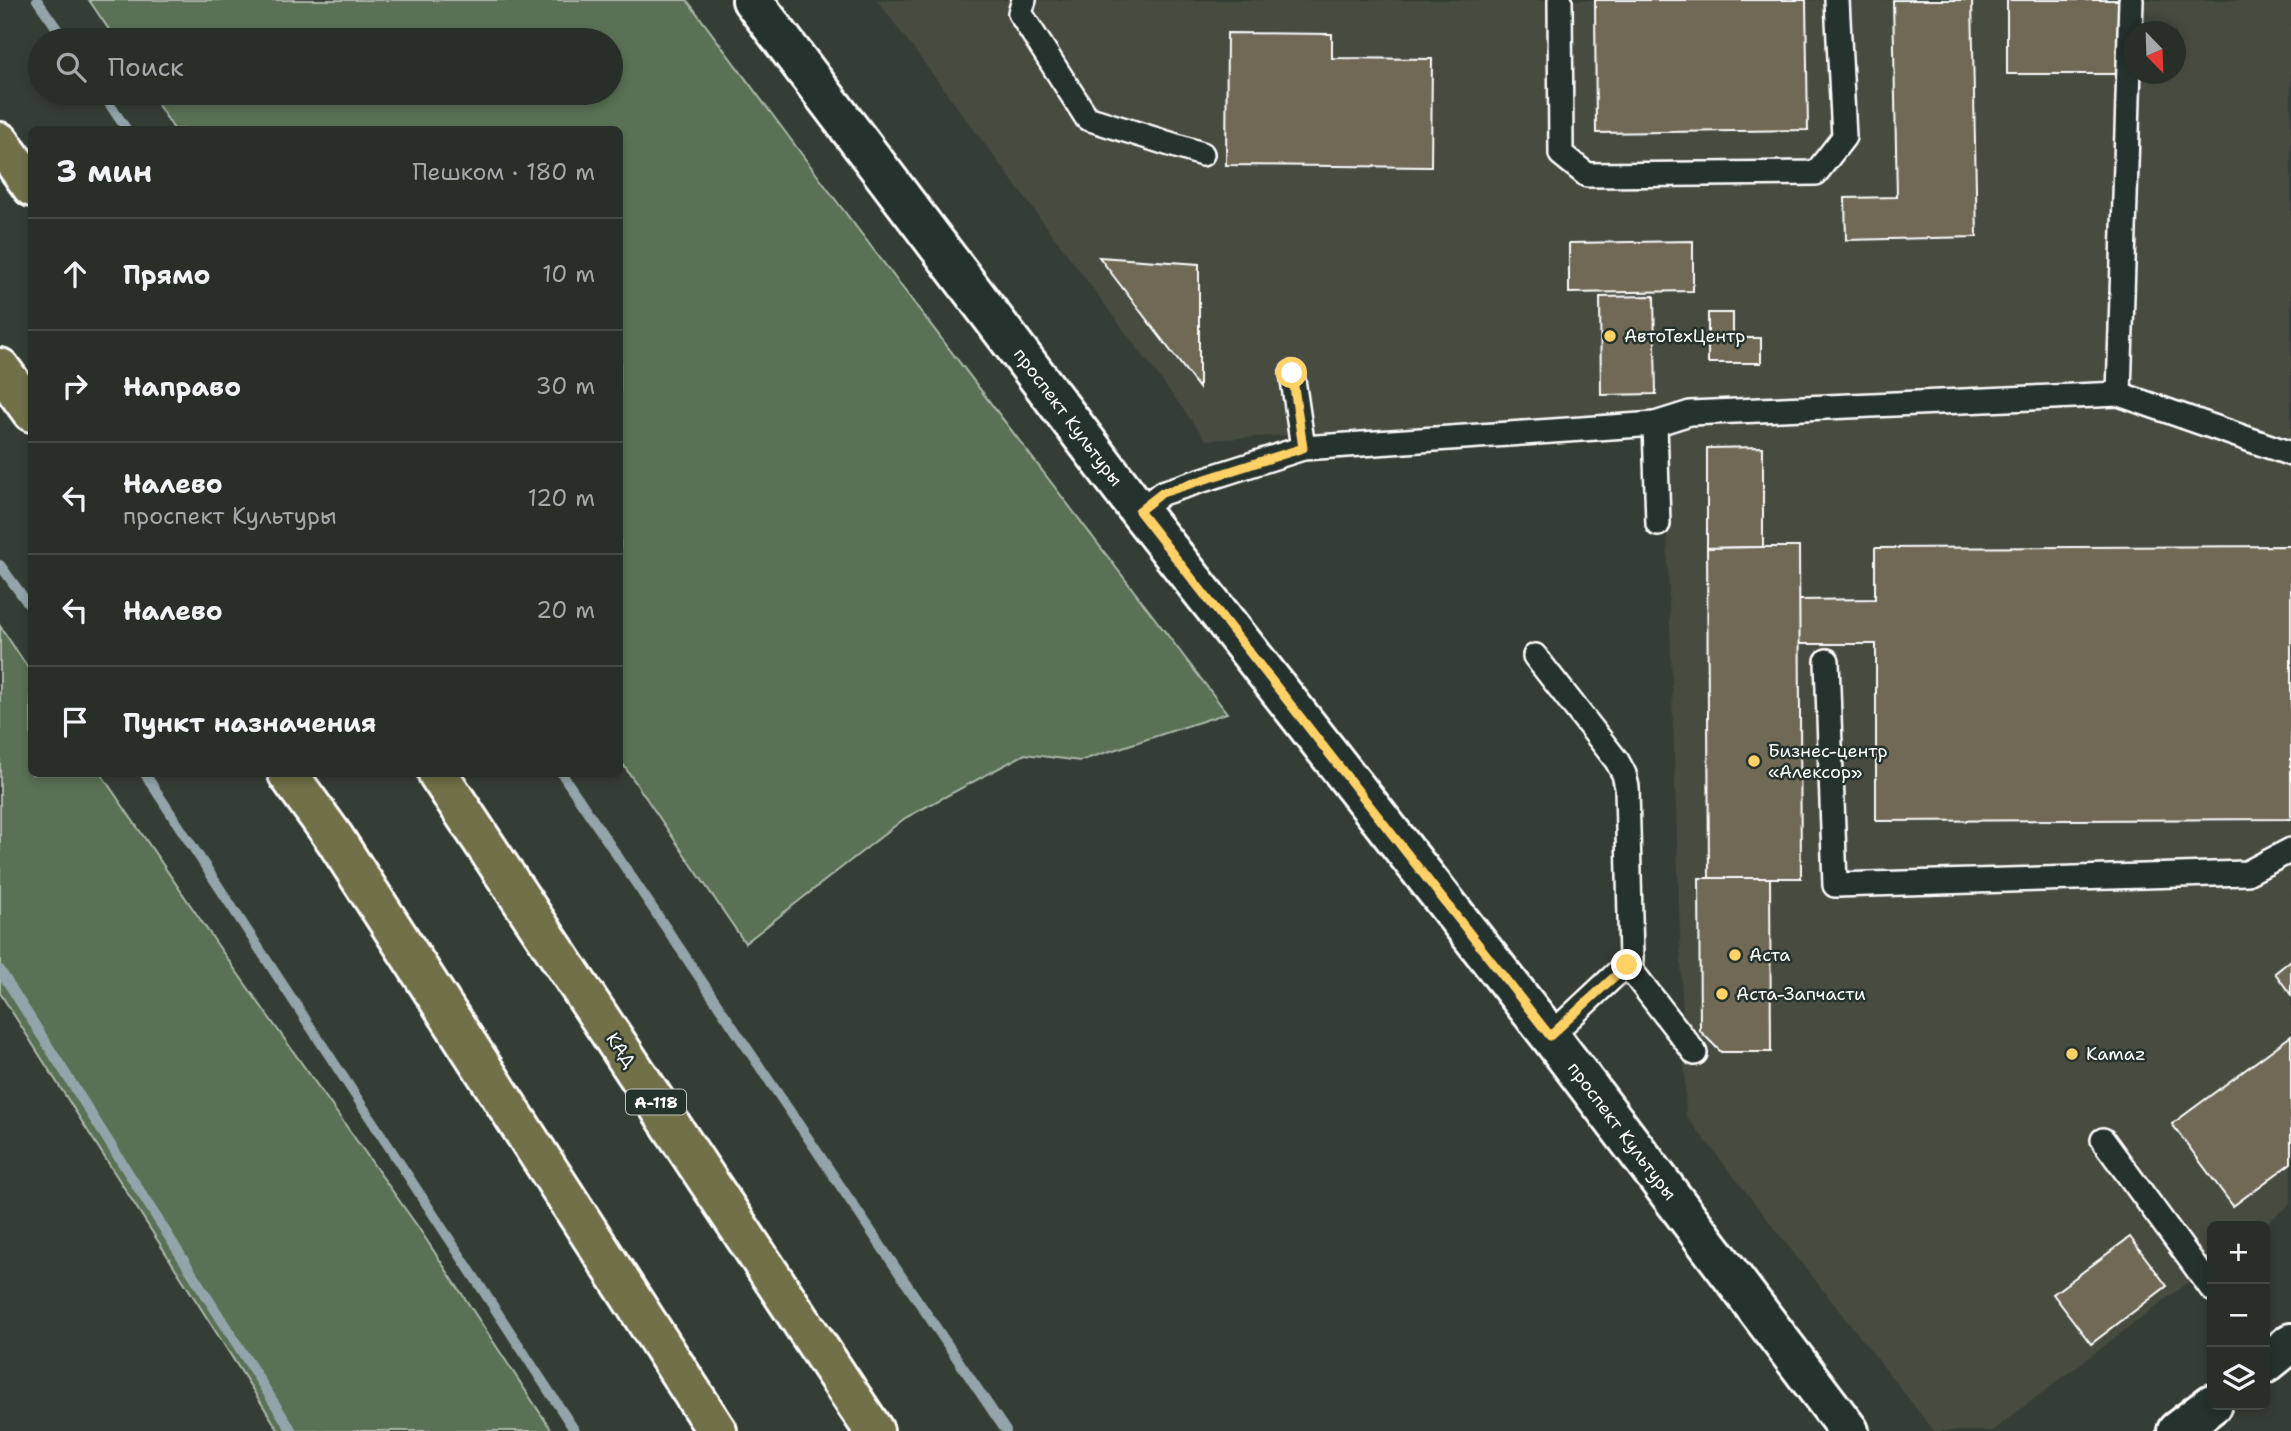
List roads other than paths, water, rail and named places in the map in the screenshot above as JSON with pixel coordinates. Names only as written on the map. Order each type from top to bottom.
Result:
[{"type":"highway","points":[[0,142],[28,181]]},
{"type":"highway","points":[[0,368],[28,406]]},
{"type":"highway","points":[[290,777],[335,839],[717,1431]]},
{"type":"highway","name":"КАД","points":[[440,777],[874,1431]]},
{"type":"street","name":"проспект Культуры","points":[[752,0],[1139,511],[1550,1036],[1849,1431]]},
{"type":"street","points":[[2177,1431],[2207,1408]]},
{"type":"lane","points":[[1024,0],[1020,13],[1087,118],[1202,154]]},
{"type":"lane","points":[[1560,0],[1561,154],[1587,175],[1816,173],[1844,137],[1837,0]]},
{"type":"lane","points":[[2119,394],[2131,0]]},
{"type":"lane","points":[[1292,373],[1303,448]]},
{"type":"lane","points":[[1139,511],[1162,493],[1303,448],[1655,424],[1690,413],[2119,394],[2291,454]]},
{"type":"lane","points":[[1655,424],[1658,524]]},
{"type":"lane","points":[[1535,656],[1617,761],[1627,787],[1633,954],[1627,965],[1550,1036]]},
{"type":"lane","points":[[1827,662],[1835,885],[2247,873],[2291,850]]},
{"type":"lane","points":[[1627,965],[1695,1054]]},
{"type":"lane","points":[[2103,1140],[2208,1284]]},
{"type":"waterway","points":[[37,0],[57,28]]},
{"type":"waterway","points":[[110,105],[124,126]]},
{"type":"waterway","points":[[0,565],[28,604]]},
{"type":"waterway","points":[[147,777],[575,1431]]},
{"type":"waterway","points":[[564,777],[1006,1431]]},
{"type":"waterway","points":[[0,970],[292,1431]]},
{"type":"place","name":"АвтоТехЦентр","points":[[1610,336]]},
{"type":"place","name":"Бизнес-центр «Алексор»","points":[[1754,761]]},
{"type":"place","name":"Аста","points":[[1735,955]]},
{"type":"place","name":"Аста-Запчасти","points":[[1722,994]]},
{"type":"place","name":"Kamaz","points":[[2072,1054]]}]
